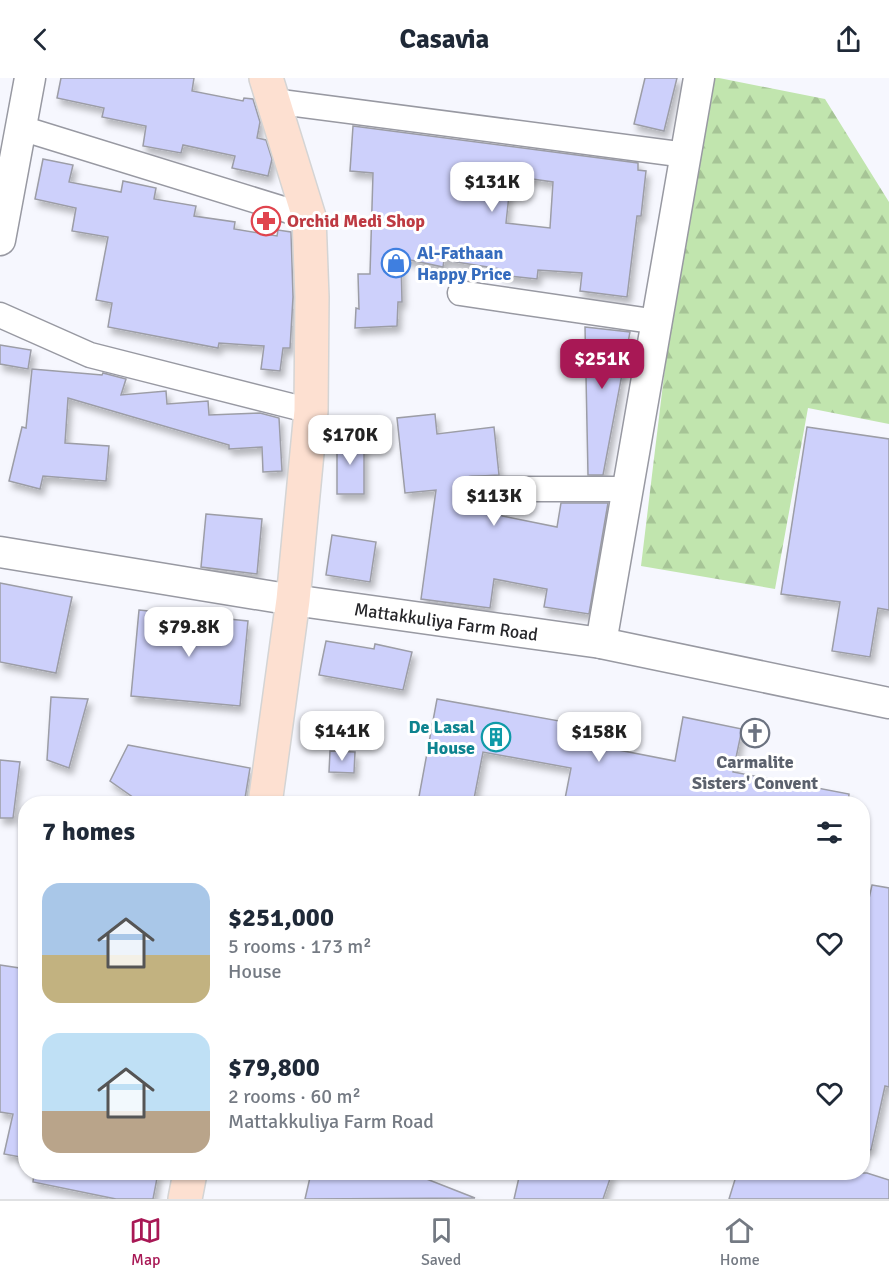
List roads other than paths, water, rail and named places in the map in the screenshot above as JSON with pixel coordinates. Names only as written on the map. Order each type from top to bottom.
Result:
[{"type":"main road","points":[[266,796],[293,600],[311,411],[312,297],[309,217],[269,89]]},
{"type":"main road","points":[[185,1199],[189,1180]]},
{"type":"street","points":[[0,240],[4,202],[30,78]]},
{"type":"street","points":[[601,643],[699,78]]},
{"type":"street","points":[[269,89],[686,155]]},
{"type":"street","points":[[21,128],[309,217]]},
{"type":"street","points":[[460,293],[658,322]]},
{"type":"street","points":[[0,315],[90,355],[311,411]]},
{"type":"street","points":[[472,489],[628,489]]},
{"type":"street","name":"Mattakkuliya Farm Road","points":[[0,552],[293,600],[601,643],[889,703]]},
{"type":"place","name":"Orchid Medi Shop","points":[[266,221]]},
{"type":"place","name":"Al-Fathaan Happy Price","points":[[396,263]]},
{"type":"place","name":"Carmalite Sisters' Convent","points":[[755,733]]},
{"type":"place","name":"De Lasal House","points":[[496,737]]}]
